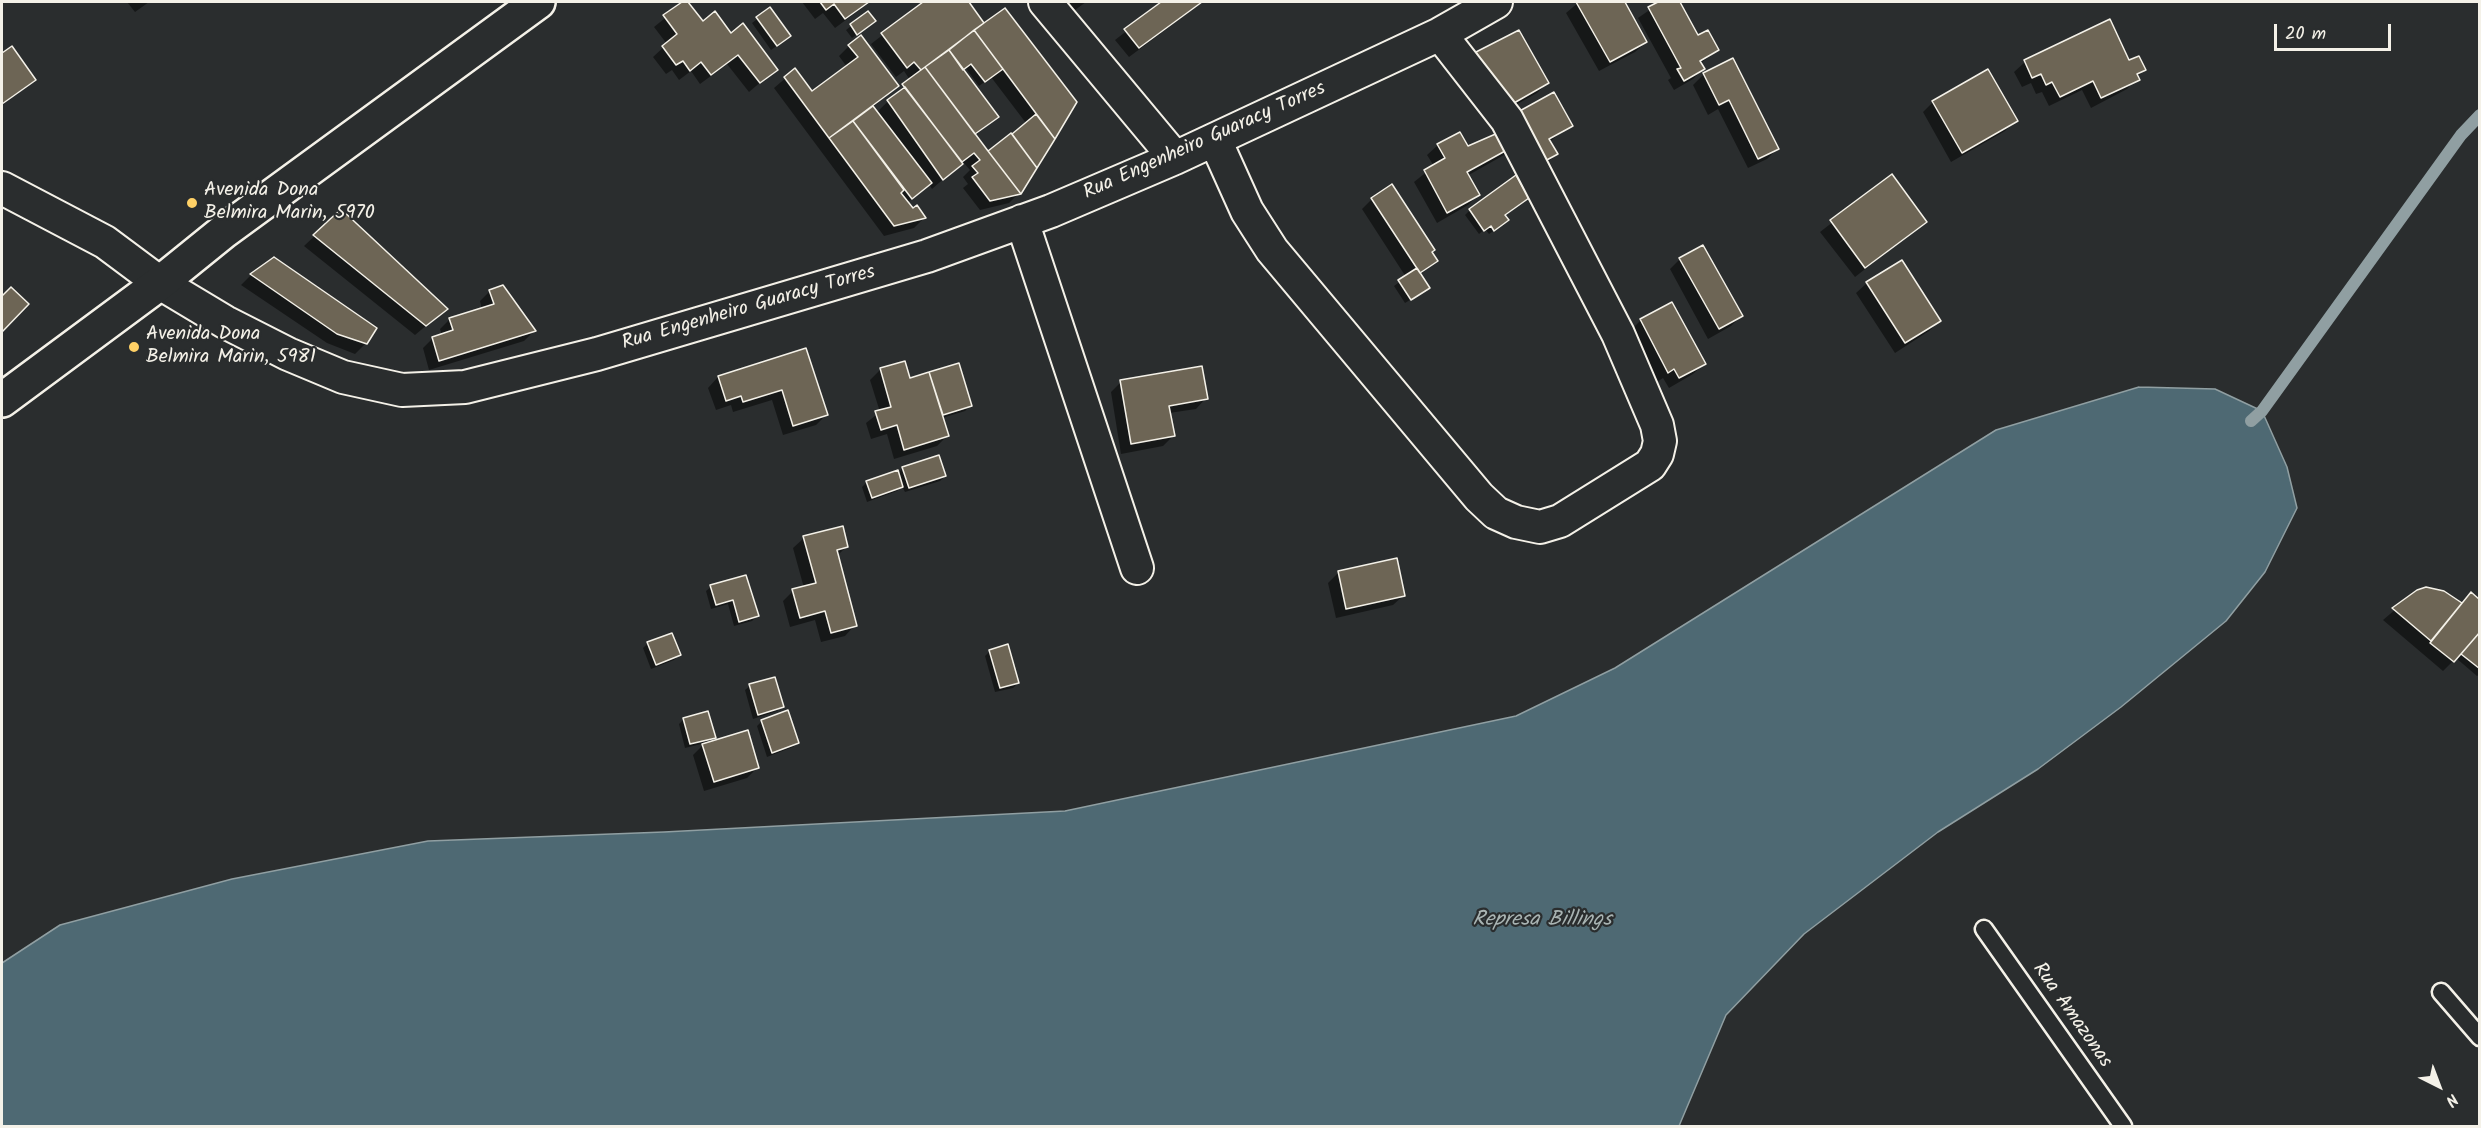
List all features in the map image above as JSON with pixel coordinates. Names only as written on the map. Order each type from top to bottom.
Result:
[{"type":"main road","points":[[2,400],[160,283],[223,232],[538,2]]},
{"type":"street","points":[[1045,2],[1175,158]]},
{"type":"street","name":"Rua Engenheiro Guaracy Torres","points":[[2,188],[105,242],[160,283],[225,322],[288,354],[343,377],[402,390],[465,387],[597,354],[927,256],[1022,221],[1215,140],[1440,34],[1496,2]]},
{"type":"street","points":[[1215,140],[1247,211],[1272,250],[1479,497],[1496,513],[1516,522],[1540,527],[1560,521],[1650,465],[1657,454],[1660,441],[1657,425],[1618,334],[1508,120],[1440,34]]},
{"type":"street","points":[[1022,221],[1137,568]]},
{"type":"lane","name":"Rua Amazonas","points":[[1984,929],[2123,1126]]},
{"type":"lane","points":[[2441,992],[2480,1037]]},
{"type":"water","name":"Represa Billings","points":[[2139,387],[2215,389],[2262,411],[2287,467],[2297,508],[2265,572],[2226,621],[2121,707],[2038,769],[1938,832],[1804,934],[1726,1015],[1679,1126],[2,1126],[2,963],[60,925],[232,879],[428,841],[664,832],[1065,811],[1516,716],[1615,668],[1996,430]]},
{"type":"building","points":[[682,2],[688,2],[703,21],[715,11],[731,33],[743,23],[778,70],[760,83],[738,55],[711,75],[701,62],[690,71],[683,61],[676,65],[662,46],[677,34],[663,15]]},
{"type":"building","points":[[820,2],[869,2],[845,19],[834,4],[826,10]]},
{"type":"building","points":[[923,2],[969,2],[984,23],[921,70],[914,62],[907,68],[881,33]]},
{"type":"building","points":[[1161,2],[1202,2],[1139,48],[1124,29]]},
{"type":"building","points":[[1576,2],[1625,2],[1647,42],[1610,62]]},
{"type":"building","points":[[1658,2],[1680,2],[1698,35],[1708,30],[1719,50],[1700,61],[1705,69],[1684,81],[1677,69],[1681,68],[1648,7]]},
{"type":"building","points":[[770,7],[791,36],[777,46],[756,17]]},
{"type":"building","points":[[1005,8],[1077,102],[1055,139],[974,30]]},
{"type":"building","points":[[868,11],[876,21],[857,35],[850,24]]},
{"type":"building","points":[[2110,19],[2129,60],[2139,56],[2146,70],[2137,74],[2140,80],[2101,98],[2093,81],[2060,97],[2052,82],[2046,85],[2041,74],[2032,78],[2024,60]]},
{"type":"building","points":[[974,30],[1003,69],[985,82],[971,64],[963,70],[949,50]]},
{"type":"building","points":[[1519,30],[1549,83],[1507,107],[1476,52]]},
{"type":"building","points":[[861,35],[899,86],[829,138],[784,77],[795,68],[812,91],[858,57],[848,45]]},
{"type":"building","points":[[12,46],[36,80],[2,104],[2,53]]},
{"type":"building","points":[[949,50],[999,117],[975,134],[925,67]]},
{"type":"building","points":[[1733,58],[1779,149],[1758,159],[1729,100],[1719,105],[1703,73]]},
{"type":"building","points":[[925,67],[1021,194],[990,201],[972,177],[978,173],[972,166],[980,160],[974,153],[962,162],[902,84]]},
{"type":"building","points":[[1988,69],[2018,121],[1962,153],[1932,101]]},
{"type":"building","points":[[905,87],[963,164],[943,180],[887,100]]},
{"type":"building","points":[[1554,92],[1573,126],[1549,139],[1558,154],[1543,162],[1516,113]]},
{"type":"building","points":[[873,106],[932,183],[912,199],[853,121]]},
{"type":"building","points":[[1036,114],[1055,139],[1037,168],[1012,134]]},
{"type":"building","points":[[853,121],[904,190],[901,193],[913,208],[917,205],[926,218],[894,226],[829,138]]},
{"type":"building","points":[[1507,129],[1516,145],[1467,172],[1480,195],[1447,213],[1424,170],[1445,158],[1437,144],[1460,132],[1468,146]]},
{"type":"building","points":[[1011,133],[1037,168],[1021,194],[988,151]]},
{"type":"building","points":[[1892,174],[1927,222],[1865,268],[1830,220]]},
{"type":"building","points":[[1516,175],[1529,198],[1505,215],[1509,220],[1494,231],[1491,226],[1484,231],[1469,209]]},
{"type":"building","points":[[1392,184],[1435,250],[1432,252],[1438,261],[1420,273],[1371,198]]},
{"type":"building","points":[[341,209],[448,309],[426,326],[313,235]]},
{"type":"building","points":[[1703,245],[1743,316],[1719,329],[1679,258]]},
{"type":"building","points":[[274,257],[377,328],[367,344],[337,334],[250,274]]},
{"type":"building","points":[[1902,260],[1941,321],[1905,343],[1866,282]]},
{"type":"building","points":[[1417,268],[1430,288],[1411,300],[1398,280]]},
{"type":"building","points":[[503,285],[536,331],[439,361],[432,337],[453,330],[449,318],[494,304],[489,290]]},
{"type":"building","points":[[11,287],[29,304],[2,332],[2,296]]},
{"type":"building","points":[[1672,302],[1706,364],[1679,378],[1674,369],[1668,373],[1640,319]]},
{"type":"building","points":[[806,348],[828,415],[793,426],[782,390],[743,402],[741,396],[726,401],[718,376]]},
{"type":"building","points":[[905,361],[910,378],[929,372],[949,436],[904,450],[897,425],[881,430],[875,411],[891,407],[880,368]]},
{"type":"building","points":[[959,363],[972,406],[943,415],[929,372]]},
{"type":"building","points":[[1202,366],[1208,399],[1169,406],[1175,436],[1131,444],[1120,380]]},
{"type":"building","points":[[939,455],[946,476],[909,488],[902,467]]},
{"type":"building","points":[[898,470],[903,487],[872,498],[866,481]]},
{"type":"building","points":[[843,526],[848,547],[837,550],[857,626],[831,633],[825,611],[800,618],[792,589],[816,583],[803,536]]},
{"type":"building","points":[[1397,558],[1405,596],[1346,609],[1338,571]]},
{"type":"building","points":[[746,575],[759,616],[739,622],[733,600],[716,605],[710,585]]},
{"type":"building","points":[[2426,587],[2444,591],[2462,603],[2431,641],[2392,608],[2417,590]]},
{"type":"building","points":[[2471,592],[2480,600],[2480,632],[2454,662],[2430,643]]},
{"type":"building","points":[[2480,632],[2480,669],[2461,654]]},
{"type":"building","points":[[672,633],[681,655],[656,665],[647,642]]},
{"type":"building","points":[[1008,644],[1019,683],[1000,688],[989,650]]},
{"type":"building","points":[[775,677],[784,707],[758,715],[749,684]]},
{"type":"building","points":[[788,710],[799,743],[772,753],[761,720]]},
{"type":"building","points":[[708,711],[716,738],[690,744],[683,718]]},
{"type":"building","points":[[748,730],[759,768],[714,782],[702,744]]},
{"type":"waterway","points":[[2251,421],[2262,411],[2461,135],[2480,115]]},
{"type":"place","name":"Avenida Dona Belmira Marin, 5970","points":[[192,203]]},
{"type":"place","name":"Avenida Dona Belmira Marin, 5981","points":[[134,347]]}]
